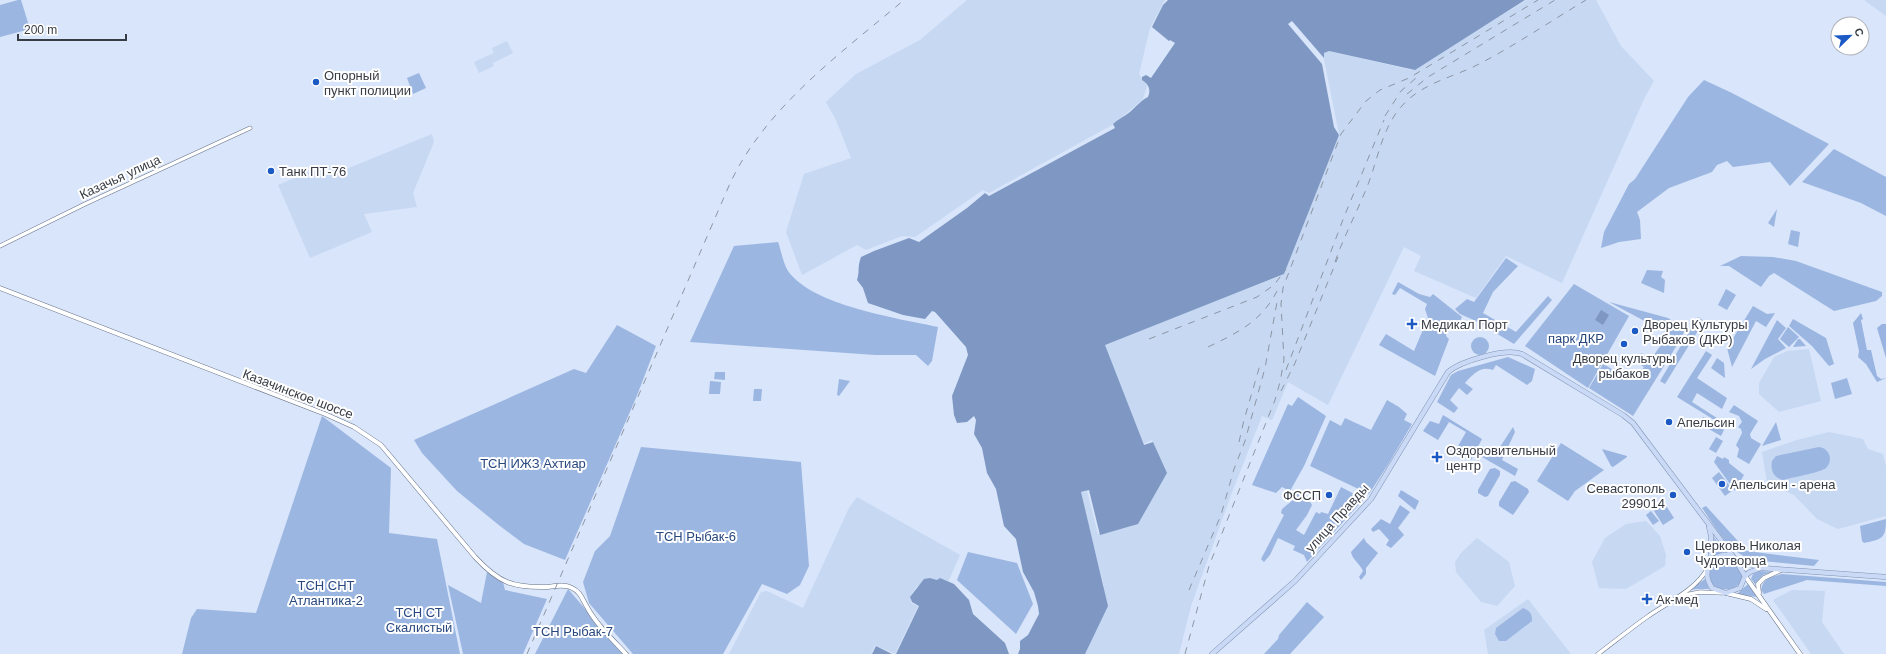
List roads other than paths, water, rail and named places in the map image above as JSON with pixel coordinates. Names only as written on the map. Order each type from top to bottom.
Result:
[{"type":"main road","name":"Казачинское шоссе","points":[[0,288],[340,419],[354,426],[381,444],[475,556],[490,571],[504,580],[521,587],[572,587],[580,592],[591,615],[626,654]]},
{"type":"main road","name":"улица Правды","points":[[1212,654],[1295,581],[1371,499],[1448,372],[1464,363],[1503,353],[1516,352],[1554,373],[1634,422],[1709,525]]},
{"type":"main road","points":[[1709,525],[1735,559],[1770,613],[1800,654]]},
{"type":"main road","points":[[1709,525],[1711,536],[1711,561]]},
{"type":"main road","points":[[1731,555],[1724,554],[1716,557],[1711,561],[1706,569],[1712,588],[1751,599],[1770,613]]},
{"type":"main road","points":[[1735,559],[1761,568],[1886,578]]},
{"type":"main road","points":[[1726,593],[1740,588],[1746,576],[1750,572],[1761,568]]},
{"type":"main road","points":[[1760,598],[1758,584],[1764,578],[1781,570]]},
{"type":"street","name":"Казачья улица","points":[[0,246],[117,189],[250,128]]},
{"type":"street","points":[[1598,654],[1648,616],[1679,597],[1702,577],[1706,569]]},
{"type":"street","points":[[1679,597],[1700,592],[1726,593]]},
{"type":"railway","points":[[527,654],[728,188],[743,160],[761,133],[782,108],[805,85],[854,41],[904,0]]},
{"type":"railway","points":[[1185,654],[1209,566],[1275,400],[1284,360],[1281,304],[1283,288],[1341,134],[1366,101],[1380,90],[1409,78],[1538,0]]},
{"type":"railway","points":[[1407,94],[1428,77],[1555,0]]},
{"type":"railway","points":[[1335,262],[1371,177],[1380,146],[1388,126],[1400,108],[1409,99],[1428,86],[1494,56],[1586,0]]},
{"type":"railway","points":[[1385,116],[1401,91],[1416,78]]},
{"type":"railway","points":[[1286,370],[1344,217],[1384,120]]},
{"type":"railway","points":[[1281,391],[1295,363],[1338,257]]},
{"type":"railway","points":[[1149,339],[1257,297],[1274,285],[1286,269]]},
{"type":"railway","points":[[1208,347],[1241,330],[1259,316],[1274,297],[1280,285]]},
{"type":"railway","points":[[1189,590],[1221,515],[1234,469],[1245,441],[1265,368],[1277,302]]},
{"type":"railway","points":[[1239,442],[1260,365]]},
{"type":"place","name":"Опорный пункт полиции","points":[[316,82]]},
{"type":"place","name":"Танк ПТ-76","points":[[271,171]]},
{"type":"place","name":"Медикал Порт","points":[[1412,324]]},
{"type":"place","name":"Дворец Культуры Рыбаков (ДКР)","points":[[1635,331]]},
{"type":"place","name":"Дворец культуры рыбаков","points":[[1624,344]]},
{"type":"place","name":"Апельсин","points":[[1669,422]]},
{"type":"place","name":"Оздоровительный центр","points":[[1437,457]]},
{"type":"place","name":"Апельсин - арена","points":[[1722,484]]},
{"type":"place","name":"ФССП","points":[[1329,495]]},
{"type":"place","name":"Севастополь 299014","points":[[1673,495]]},
{"type":"place","name":"Церковь Николая Чудотворца","points":[[1687,552]]},
{"type":"place","name":"Ак-мед","points":[[1647,599]]},
{"type":"park label","name":"парк ДКР","points":[[1576,338]]},
{"type":"park label","name":"ТСН ИЖЗ Ахтиар","points":[[533,463]]},
{"type":"park label","name":"ТСН Рыбак-6","points":[[696,536]]},
{"type":"park label","name":"ТСН СНТ Атлантика-2","points":[[326,592]]},
{"type":"park label","name":"ТСН СТ Скалистый","points":[[419,620]]},
{"type":"park label","name":"ТСН Рыбак-7","points":[[573,631]]}]
